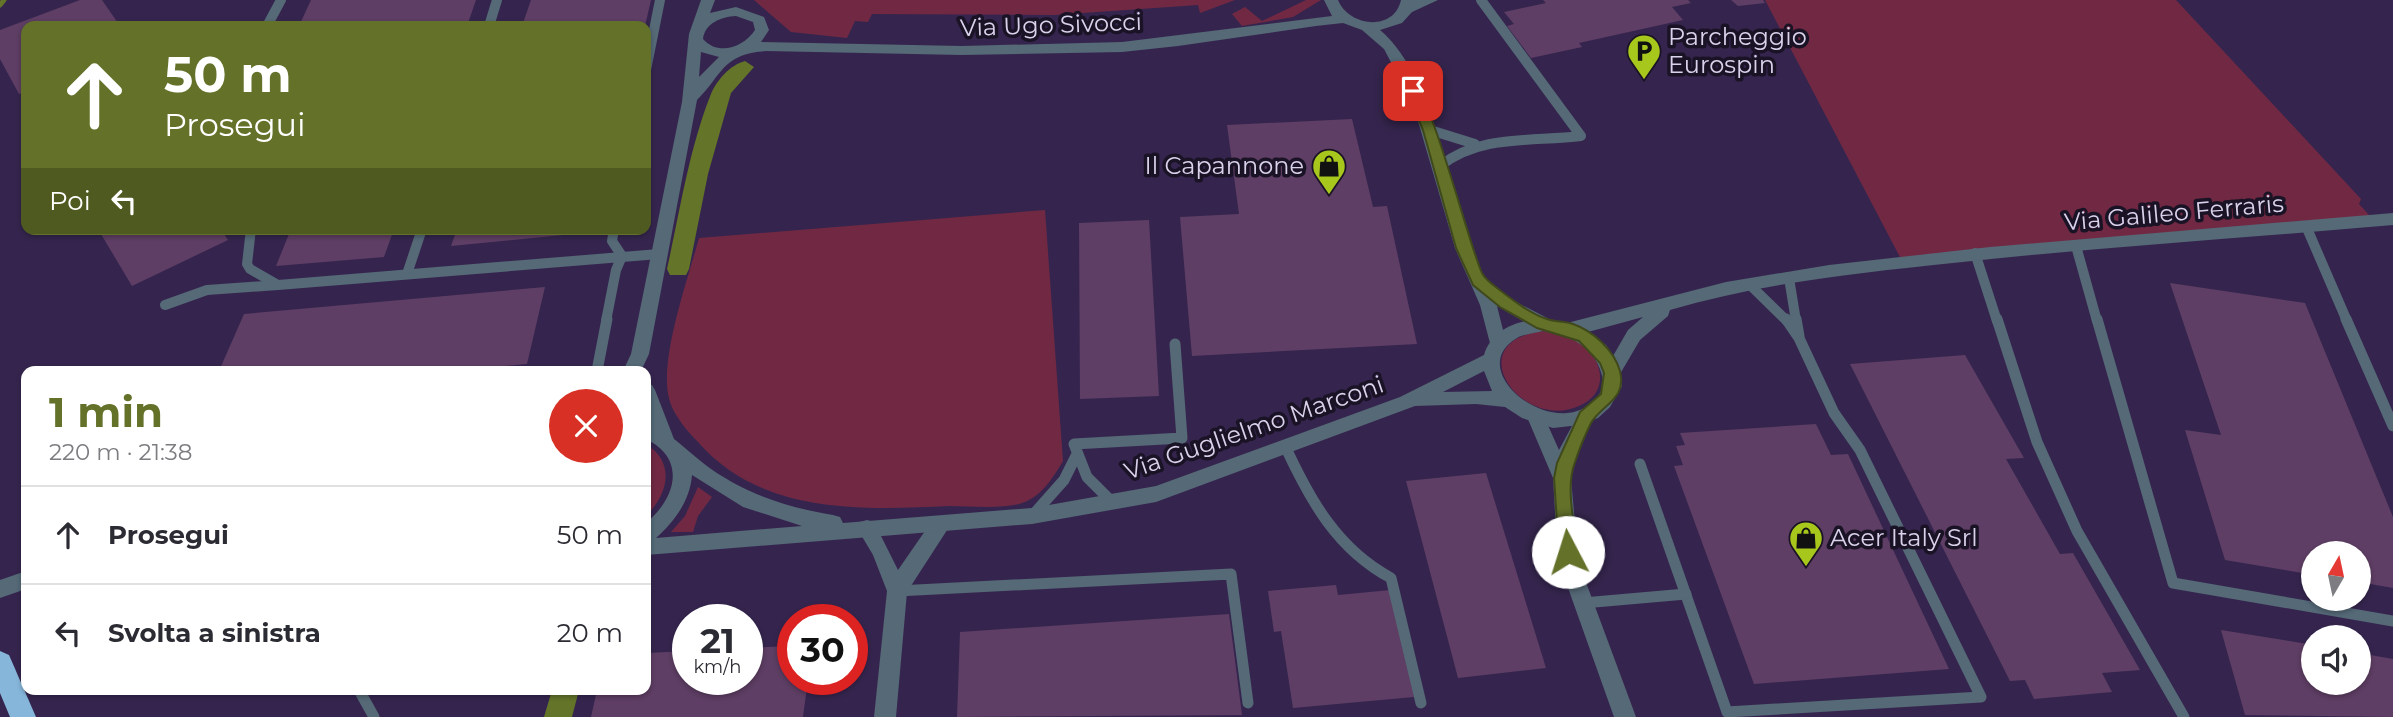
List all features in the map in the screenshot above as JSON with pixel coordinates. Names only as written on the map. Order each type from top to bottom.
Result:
[{"type":"highway","points":[[0,663],[23,717]]},
{"type":"street","points":[[641,362],[659,254],[690,102],[697,34],[709,0]]},
{"type":"street","name":"Via Ugo Sivocci","points":[[732,0],[743,12],[755,16],[761,24],[804,44]]},
{"type":"street","points":[[1390,46],[1394,22],[1408,5],[1431,0]]},
{"type":"street","points":[[1331,3],[1344,19],[1366,26],[1390,46],[1430,130],[1463,248],[1488,305],[1497,342]]},
{"type":"street","name":"Via Ugo Sivocci","points":[[1298,22],[1331,3]]},
{"type":"street","points":[[697,34],[713,17],[743,12]]},
{"type":"street","name":"Via Ugo Sivocci","points":[[697,34],[705,50],[714,52],[804,44],[969,51],[1126,47],[1214,38],[1298,22],[1344,19]]},
{"type":"street","points":[[1366,26],[1394,22]]},
{"type":"street","points":[[690,102],[710,72],[759,36],[761,24]]},
{"type":"street","name":"Via Galileo Ferraris","points":[[1967,254],[2393,219]]},
{"type":"street","points":[[1478,281],[1505,303],[1542,324],[1569,329],[1620,320],[1748,284],[1967,254]]},
{"type":"street","points":[[1612,373],[1634,335],[1671,304]]},
{"type":"street","points":[[1542,324],[1509,332],[1497,342],[1489,360],[1490,373],[1506,400],[1536,417],[1571,421],[1586,416],[1608,398],[1613,386],[1612,373],[1598,347],[1569,329]]},
{"type":"street","name":"Via Guglielmo Marconi","points":[[651,547],[1032,516],[1114,504],[1156,494],[1406,402],[1489,360]]},
{"type":"street","name":"Via Guglielmo Marconi","points":[[1406,402],[1448,397],[1506,400]]},
{"type":"street","points":[[651,401],[683,468],[683,483],[677,500],[667,515],[651,529]]},
{"type":"street","points":[[1586,416],[1569,449],[1562,478],[1567,545],[1583,603],[1625,717]]},
{"type":"street","points":[[1536,417],[1562,478]]},
{"type":"street","name":"Via Guglielmo Marconi","points":[[651,434],[672,447],[725,490],[761,508],[809,520],[867,528]]},
{"type":"street","points":[[885,717],[897,591],[914,561],[941,524]]},
{"type":"street","points":[[867,528],[881,551],[897,591]]},
{"type":"street","points":[[0,589],[21,582]]},
{"type":"lane","points":[[270,21],[281,0]]},
{"type":"lane","points":[[491,21],[497,0]]},
{"type":"lane","points":[[651,46],[660,0]]},
{"type":"lane","points":[[1440,166],[1457,152],[1477,145],[1581,136],[1480,0]]},
{"type":"lane","points":[[1430,130],[1477,145]]},
{"type":"lane","points":[[2306,226],[2393,426]]},
{"type":"lane","points":[[250,235],[247,264],[250,269],[278,285]]},
{"type":"lane","points":[[407,274],[420,235]]},
{"type":"lane","points":[[598,366],[622,256],[612,241],[613,235]]},
{"type":"lane","points":[[2076,246],[2172,583],[2393,621]]},
{"type":"lane","points":[[165,305],[207,290],[659,254]]},
{"type":"lane","points":[[1967,254],[2037,442],[2077,531],[2184,717]]},
{"type":"lane","points":[[1789,278],[1799,338]]},
{"type":"lane","points":[[1640,464],[1727,712],[1981,697],[1860,450],[1834,413],[1799,338],[1783,314],[1748,284]]},
{"type":"lane","points":[[1114,504],[1091,483],[1076,456],[1074,444],[1182,438],[1175,344]]},
{"type":"lane","points":[[1285,446],[1311,502],[1348,550],[1371,570],[1391,579],[1421,703]]},
{"type":"lane","points":[[1032,516],[1064,480],[1076,456]]},
{"type":"lane","points":[[897,591],[1231,573],[1248,704]]},
{"type":"lane","points":[[1583,603],[1686,594]]},
{"type":"lane","points":[[362,695],[374,717]]},
{"type":"shaded area","points":[[754,0],[1235,0],[1200,13],[1198,5],[1054,15],[872,14],[868,22],[855,21],[847,38],[791,32]]},
{"type":"shaded area","points":[[1306,0],[1321,0],[1293,17],[1242,26],[1232,14],[1245,7],[1262,21]]},
{"type":"shaded area","points":[[1765,0],[2176,0],[2361,199],[2359,204],[2370,216],[1901,259]]},
{"type":"shaded area","points":[[1045,210],[1063,461],[1045,487],[1027,501],[985,507],[882,508],[815,503],[782,495],[752,483],[724,466],[689,433],[673,410],[667,382],[671,341],[699,238]]},
{"type":"shaded area","points":[[1544,331],[1575,340],[1585,347],[1597,364],[1600,383],[1589,400],[1579,406],[1557,411],[1537,407],[1519,396],[1507,382],[1502,366],[1505,351],[1518,338]]},
{"type":"shaded area","points":[[651,448],[662,460],[666,479],[664,489],[651,510]]},
{"type":"shaded area","points":[[698,487],[712,497],[698,516],[693,532],[671,532],[685,516]]},
{"type":"building","points":[[80,0],[102,0],[117,21],[24,21]]},
{"type":"building","points":[[311,0],[476,0],[469,21],[301,21]]},
{"type":"building","points":[[531,0],[651,0],[646,21],[524,21]]},
{"type":"building","points":[[1543,0],[1688,0],[1691,3],[1672,7],[1683,20],[1579,43],[1582,47],[1531,58],[1507,26],[1514,24],[1504,12],[1546,3]]},
{"type":"building","points":[[1731,0],[1763,0],[1765,3],[1738,6]]},
{"type":"building","points":[[21,22],[19,94],[0,59],[0,30]]},
{"type":"building","points":[[1352,119],[1373,207],[1387,206],[1417,344],[1192,356],[1180,217],[1239,214],[1227,125]]},
{"type":"building","points":[[1149,220],[1159,396],[1080,399],[1079,223]]},
{"type":"building","points":[[102,235],[225,235],[228,240],[132,286]]},
{"type":"building","points":[[289,235],[392,235],[384,257],[276,266]]},
{"type":"building","points":[[455,235],[562,235],[451,246]]},
{"type":"building","points":[[2170,283],[2305,303],[2393,517],[2393,588],[2371,584],[2371,541],[2301,541],[2301,573],[2225,560],[2185,430],[2221,435]]},
{"type":"building","points":[[545,287],[527,364],[505,366],[221,366],[244,314]]},
{"type":"building","points":[[1965,355],[2024,458],[2006,459],[2060,554],[2073,553],[2140,670],[2102,673],[2112,692],[2034,699],[2025,680],[2010,681],[1850,364]]},
{"type":"building","name":"Acer Italy Srl","points":[[1816,424],[1831,455],[1848,454],[1949,669],[1754,684],[1674,466],[1683,465],[1676,446],[1685,445],[1680,433]]},
{"type":"building","points":[[1486,473],[1546,668],[1458,678],[1406,481]]},
{"type":"building","points":[[1336,585],[1338,595],[1391,590],[1414,697],[1293,708],[1281,631],[1274,632],[1268,591]]},
{"type":"building","points":[[1229,614],[1242,715],[957,717],[960,632]]},
{"type":"building","points":[[2221,630],[2301,643],[2301,695],[2371,695],[2371,655],[2393,659],[2393,717],[2245,715]]},
{"type":"building","points":[[763,647],[777,647],[777,695],[806,695],[803,717],[591,717],[596,695],[651,695],[651,653],[672,652],[672,695],[763,695]]},
{"type":"waterway","points":[[0,5],[4,0]]},
{"type":"waterway","points":[[678,269],[698,174],[721,93],[728,81],[745,67]]},
{"type":"waterway","points":[[558,717],[565,695]]},
{"type":"place","name":"Parcheggio Eurospin","points":[[1644,81]]},
{"type":"place","name":"Il Capannone","points":[[1329,196]]},
{"type":"place","name":"Acer Italy Srl","points":[[1806,568]]},
{"type":"route","points":[[1413,91],[1430,130],[1463,248],[1478,281],[1505,303],[1542,324],[1569,329],[1584,337],[1598,347],[1607,359],[1612,373],[1613,386],[1608,398],[1599,409],[1586,416],[1569,449],[1562,478],[1568,552]]}]
